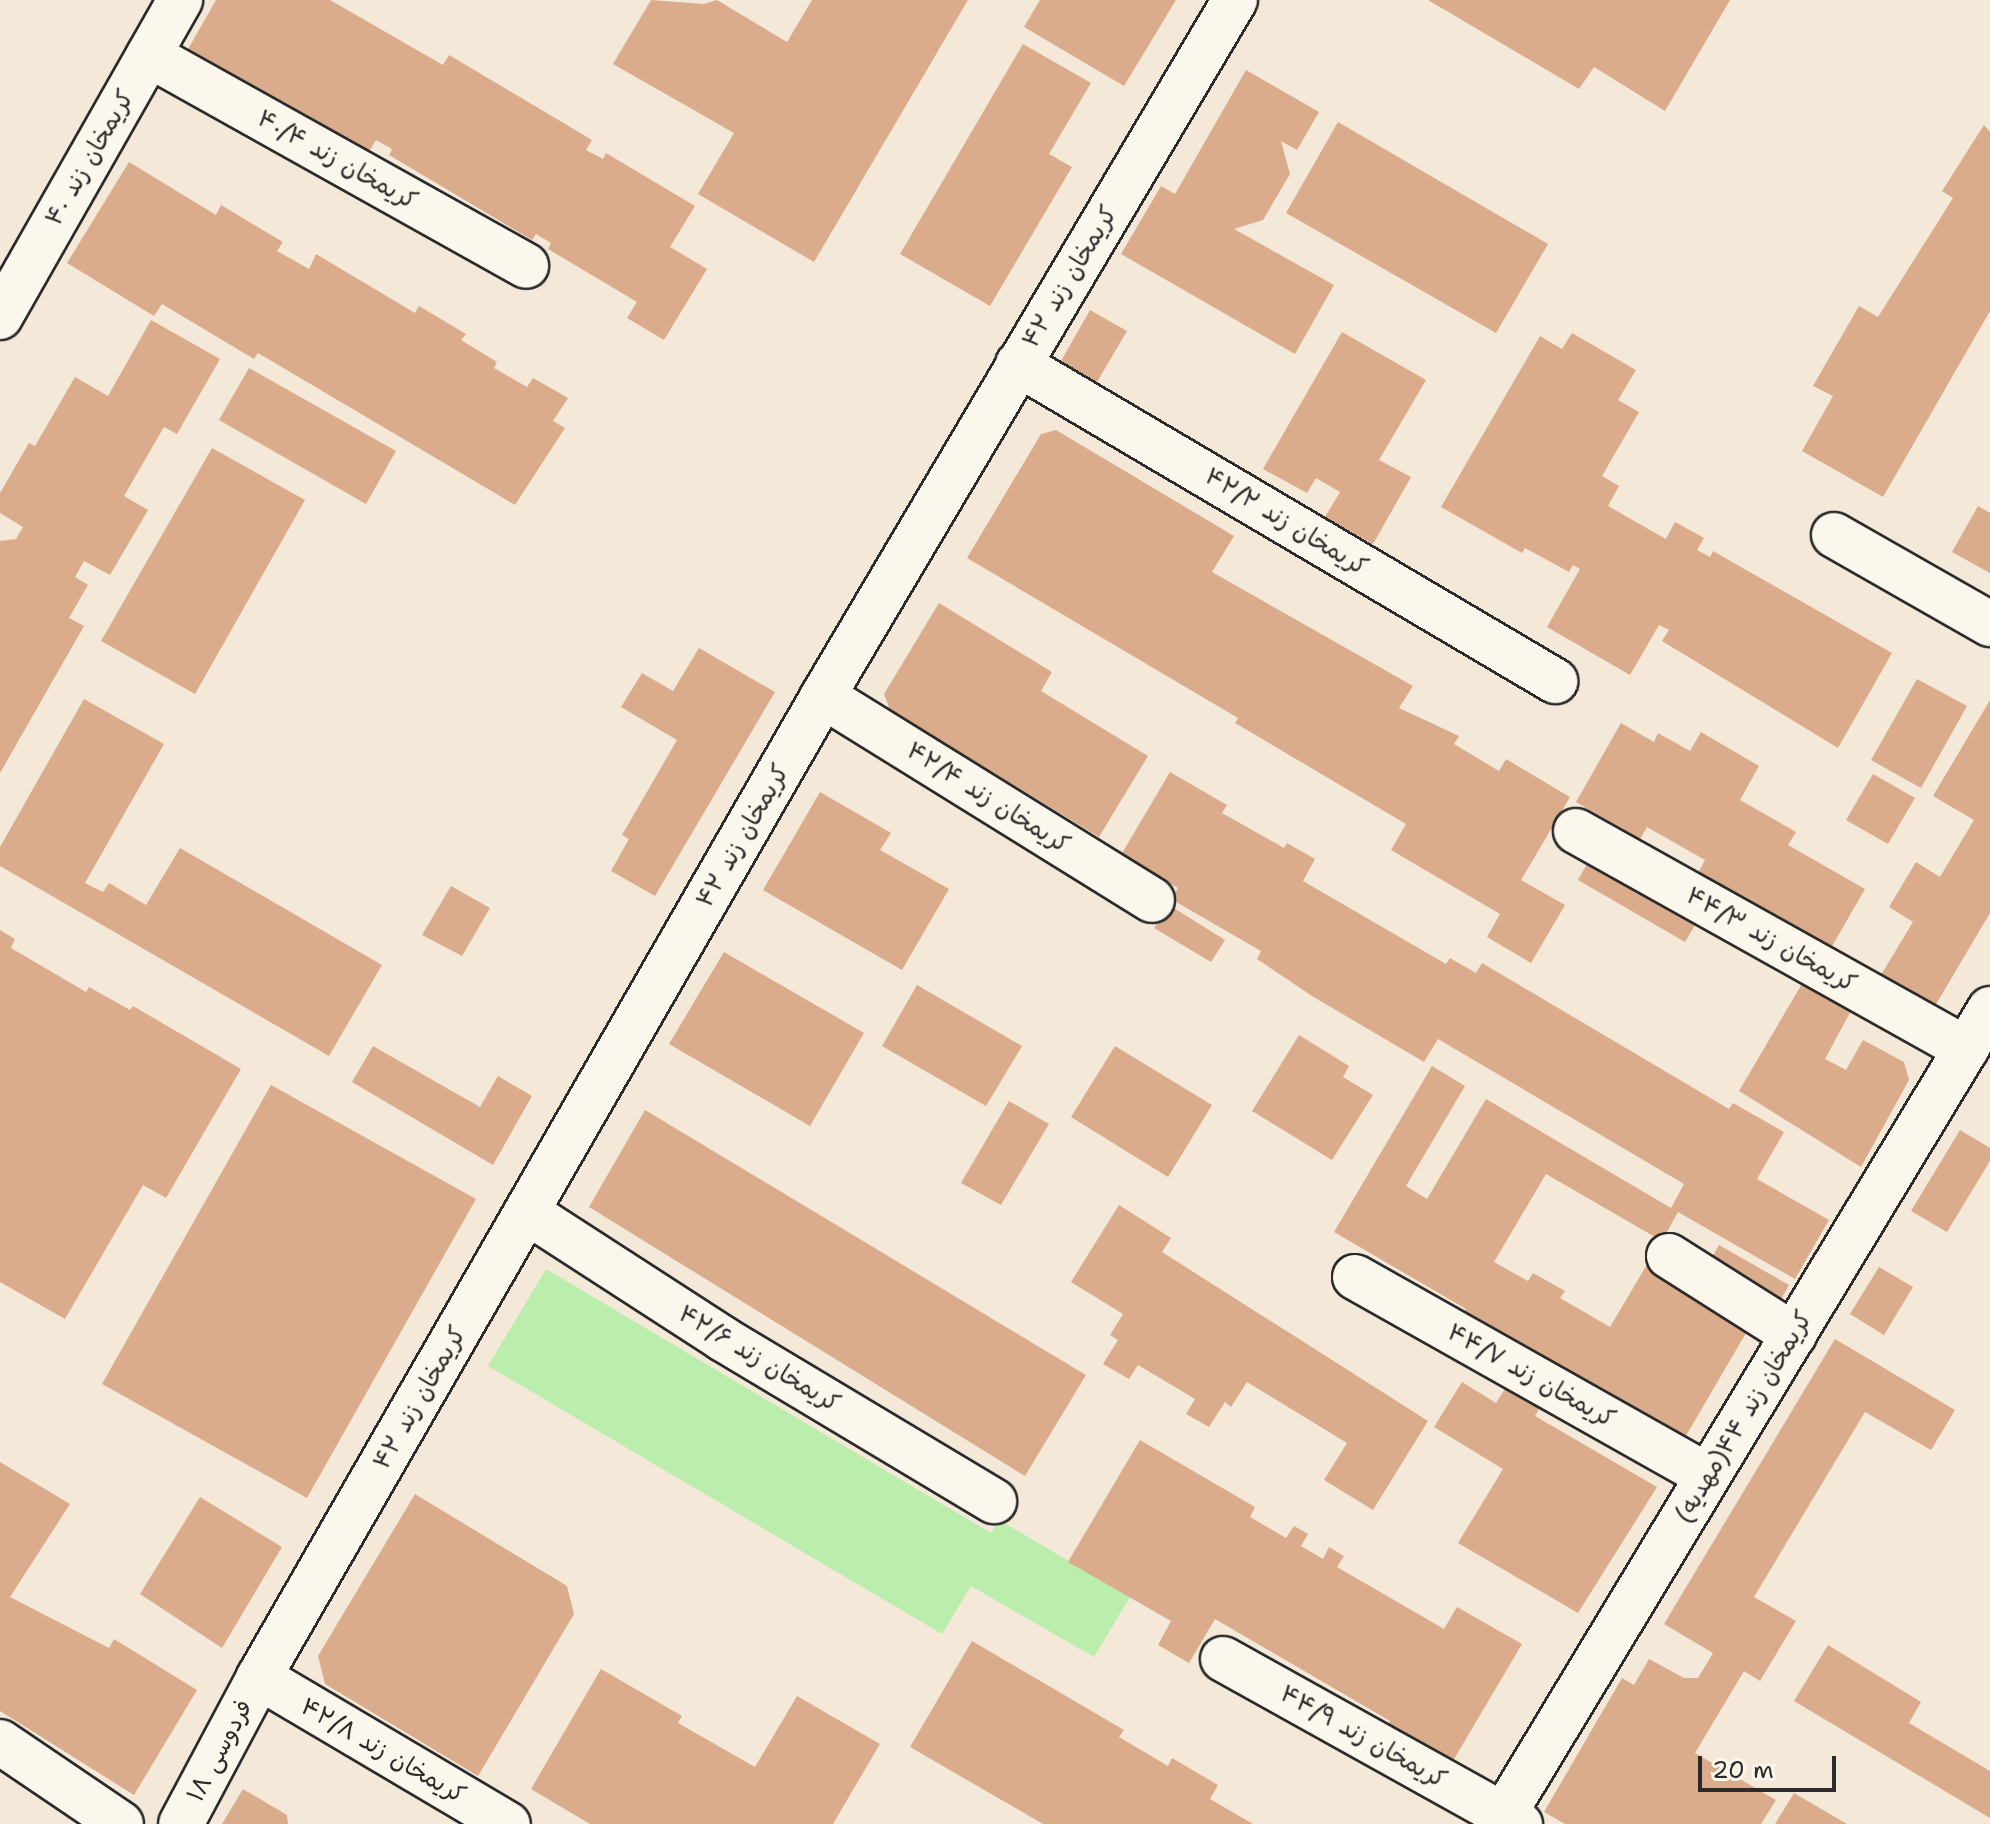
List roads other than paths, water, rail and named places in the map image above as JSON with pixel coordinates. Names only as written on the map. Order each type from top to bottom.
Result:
[{"type":"street","name":"کریمخان زند ۴۰","points":[[0,317],[180,0]]},
{"type":"street","name":"کریمخان زند ۴۲","points":[[259,1677],[823,696],[1235,0]]},
{"type":"street","name":"کریمخان زند ۴۰/۴","points":[[149,55],[526,266]]},
{"type":"street","name":"کریمخان زند ۴۲/۲","points":[[1018,364],[1555,681]]},
{"type":"street","points":[[1834,535],[1990,624]]},
{"type":"street","name":"کریمخان زند ۴۲/۴","points":[[823,696],[1152,900]]},
{"type":"street","name":"کریمخان زند ۴۴/۳","points":[[1576,831],[1966,1049]]},
{"type":"street","name":"کریمخان زند ۴۴(مهدیه)","points":[[1507,1821],[1708,1476],[1990,1009]]},
{"type":"street","name":"کریمخان زند ۴۲/۶","points":[[527,1212],[723,1339],[994,1501]]},
{"type":"street","points":[[1669,1256],[1794,1335]]},
{"type":"street","name":"کریمخان زند ۴۴/۷","points":[[1355,1277],[1708,1476]]},
{"type":"street","name":"کریمخان زند ۴۴/۹","points":[[1223,1659],[1507,1821]]},
{"type":"street","name":"فردوسی ۱۸","points":[[181,1824],[259,1677]]},
{"type":"street","name":"کریمخان زند ۴۲/۸","points":[[259,1677],[508,1824]]},
{"type":"street","points":[[0,1742],[121,1824]]}]
